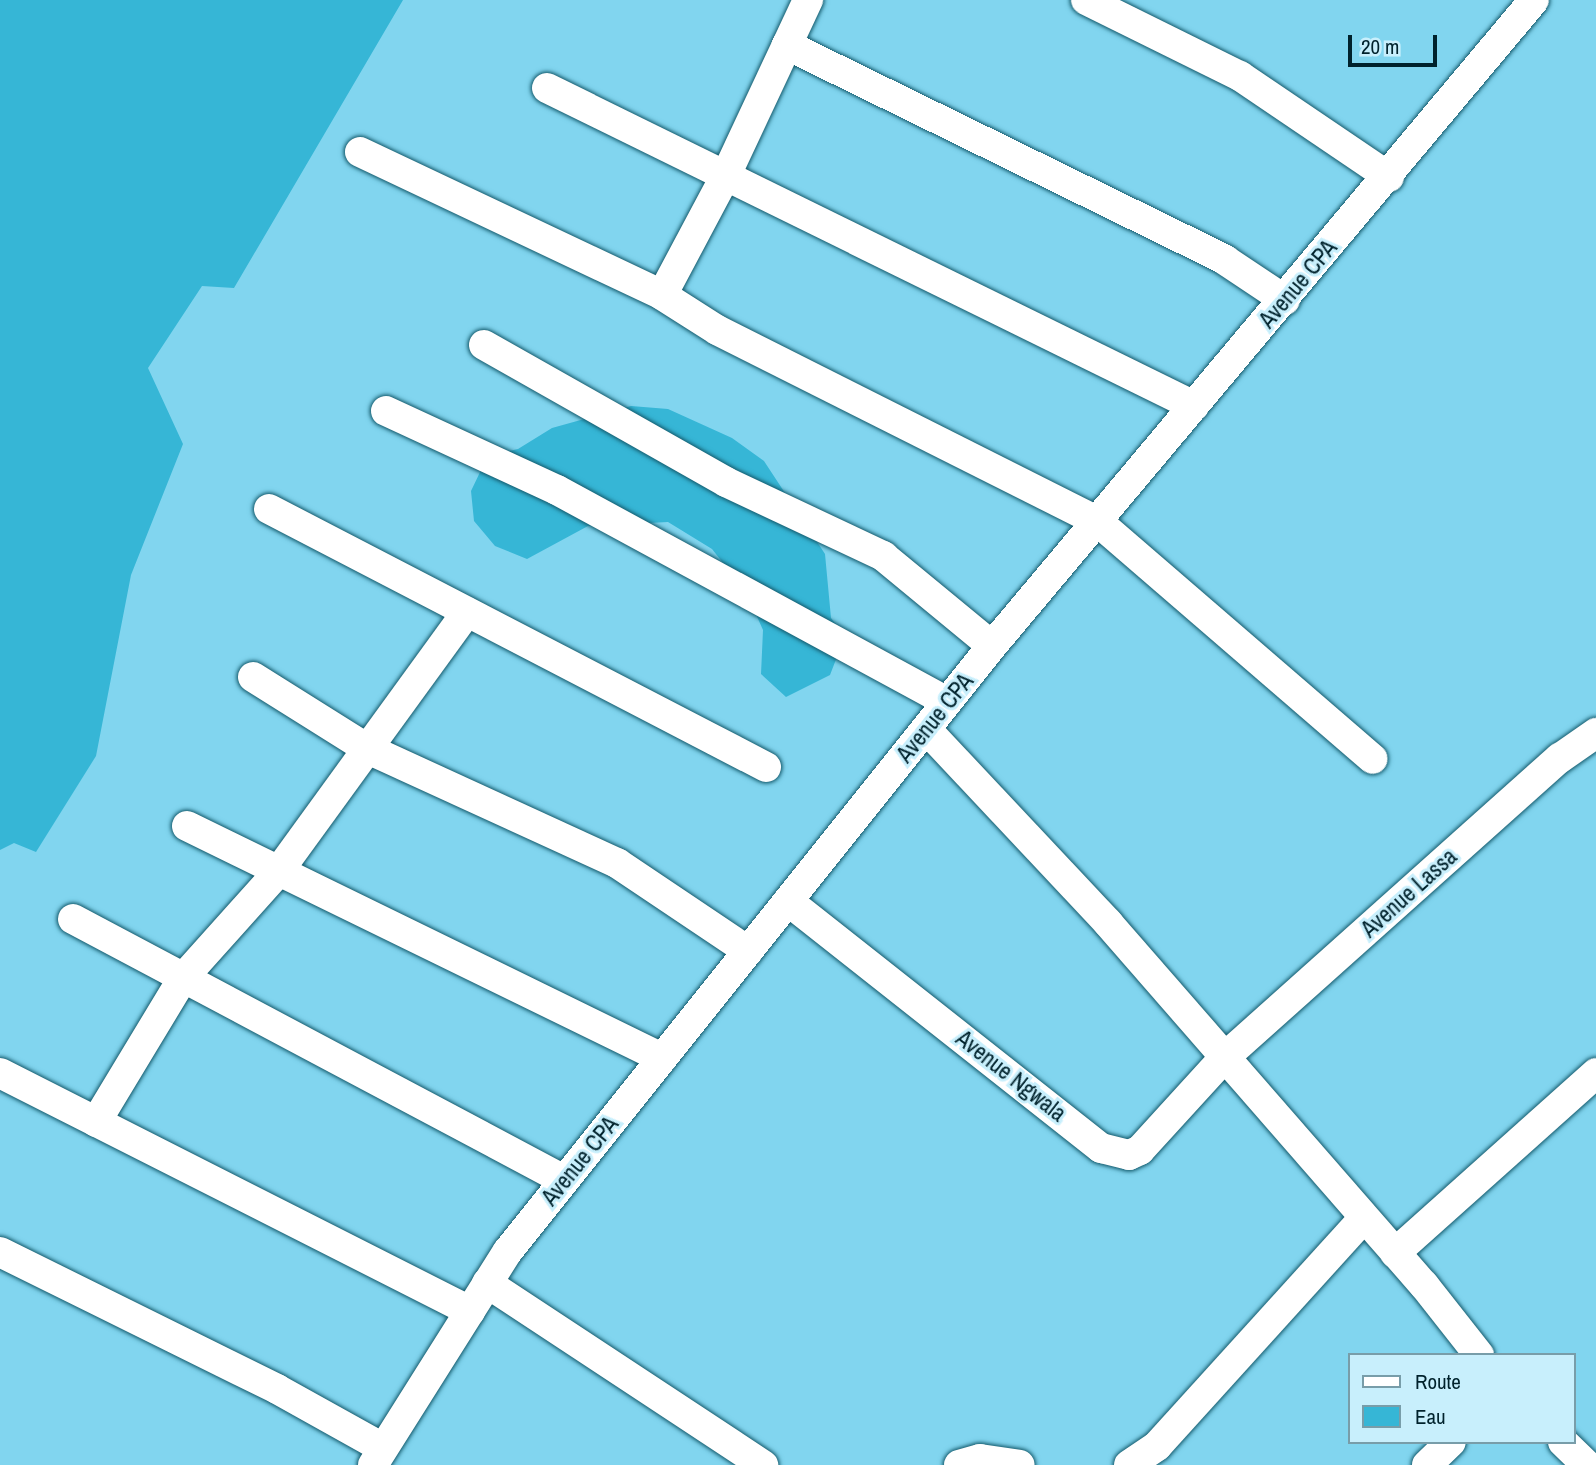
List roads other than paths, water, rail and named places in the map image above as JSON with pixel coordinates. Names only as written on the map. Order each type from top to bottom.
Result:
[{"type":"street","points":[[662,295],[727,173],[808,0]]},
{"type":"street","points":[[1086,0],[1240,76],[1389,177]]},
{"type":"street","name":"Avenue CPA","points":[[378,1457],[487,1283],[564,1180],[992,646],[1389,177],[1534,0]]},
{"type":"street","points":[[787,45],[1225,260],[1285,300]]},
{"type":"street","points":[[547,88],[727,173],[1194,406]]},
{"type":"street","points":[[360,152],[662,295],[718,330],[1097,521],[1373,760]]},
{"type":"street","points":[[484,345],[726,482],[883,556],[992,646]]},
{"type":"street","points":[[386,411],[557,490],[947,702]]},
{"type":"street","points":[[269,509],[766,767]]},
{"type":"street","points":[[96,1122],[183,978],[278,872],[467,612]]},
{"type":"street","points":[[253,677],[368,748],[617,863],[748,951]]},
{"type":"street","points":[[926,729],[1108,923],[1395,1253],[1477,1353]]},
{"type":"street","name":"Avenue Lassa","points":[[1224,1056],[1560,758],[1596,733]]},
{"type":"street","points":[[187,826],[662,1059]]},
{"type":"street","name":"Avenue Ngwala","points":[[788,901],[1116,1155],[1140,1150],[1224,1056]]},
{"type":"street","points":[[74,919],[564,1180]]},
{"type":"street","points":[[0,1073],[470,1311]]},
{"type":"street","points":[[1395,1253],[1596,1073]]},
{"type":"street","points":[[1129,1465],[1157,1446],[1363,1219]]},
{"type":"street","points":[[0,1252],[277,1389],[378,1457]]},
{"type":"street","points":[[487,1283],[716,1438],[763,1465]]},
{"type":"street","points":[[1427,1465],[1449,1444]]},
{"type":"street","points":[[1565,1444],[1587,1465]]},
{"type":"street","points":[[959,1465],[980,1459],[1020,1465]]},
{"type":"water","points":[[0,0],[403,0],[234,288],[202,286],[148,368],[183,444],[131,575],[96,756],[36,852],[14,843],[0,850]]},
{"type":"water","points":[[631,406],[668,409],[732,438],[764,461],[825,554],[831,618],[845,636],[830,675],[786,697],[761,674],[763,630],[746,592],[712,549],[668,522],[588,526],[527,559],[495,546],[474,521],[471,491],[482,468],[496,454],[518,449],[552,428]]}]
